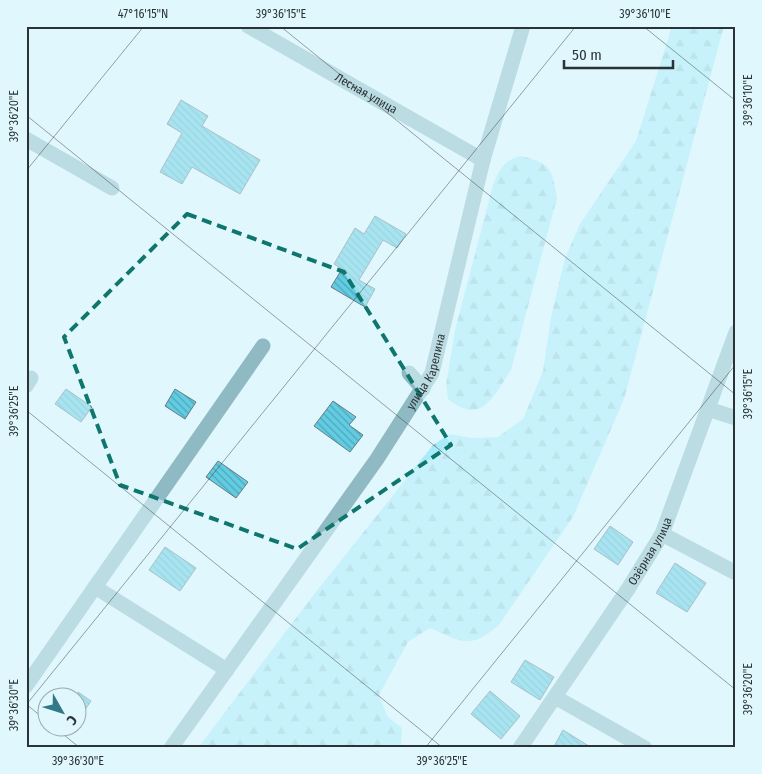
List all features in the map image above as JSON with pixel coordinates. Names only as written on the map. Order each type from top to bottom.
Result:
[{"type":"street","name":"Лесная улица","points":[[248,26],[483,160]]},
{"type":"street","name":"улица Карелина","points":[[171,748],[371,467],[432,373],[483,160],[521,27]]},
{"type":"street","points":[[26,139],[112,188]]},
{"type":"street","name":"Озёрная улица","points":[[520,748],[628,589],[662,534],[736,332]]},
{"type":"street","points":[[26,686],[263,346]]},
{"type":"street","points":[[409,373],[423,389]]},
{"type":"street","points":[[708,409],[736,418]]},
{"type":"street","points":[[662,534],[736,574]]},
{"type":"street","points":[[95,587],[226,670]]},
{"type":"street","points":[[555,697],[646,748]]},
{"type":"highlighted area","points":[[187,214],[344,272],[451,445],[297,549],[120,485],[64,337]]},
{"type":"green space","points":[[672,26],[724,26],[624,399],[573,517],[499,625],[489,633],[473,641],[466,641],[458,640],[430,628],[408,642],[379,695],[387,716],[402,728],[401,748],[198,748],[311,598],[433,445],[450,434],[472,438],[498,437],[523,419],[543,371],[551,317],[565,258],[580,224],[636,141]]},
{"type":"green space","points":[[521,156],[539,161],[548,169],[553,180],[557,198],[511,370],[492,399],[478,409],[469,410],[459,407],[448,399],[446,385],[455,330],[493,185],[503,166],[510,160]]},
{"type":"building","points":[[181,100],[208,116],[202,126],[260,160],[240,194],[192,167],[182,184],[160,172],[182,133],[167,124]]},
{"type":"building","points":[[375,216],[406,234],[397,248],[383,240],[359,280],[375,289],[365,307],[331,287],[342,269],[334,264],[355,228],[364,234]]},
{"type":"building","points":[[66,389],[92,407],[81,422],[55,404]]},
{"type":"building","points":[[175,389],[196,402],[185,419],[165,406]]},
{"type":"building","points":[[333,401],[356,417],[349,425],[363,435],[350,452],[314,426]]},
{"type":"building","points":[[218,461],[248,482],[236,498],[206,477]]},
{"type":"building","points":[[610,526],[633,542],[618,565],[594,549]]},
{"type":"building","points":[[165,547],[196,568],[180,591],[149,570]]},
{"type":"building","points":[[675,563],[706,583],[687,612],[656,593]]},
{"type":"building","points":[[525,660],[554,677],[540,700],[511,682]]},
{"type":"building","points":[[490,691],[520,716],[501,739],[471,714]]},
{"type":"building","points":[[563,730],[592,748],[553,748]]}]
